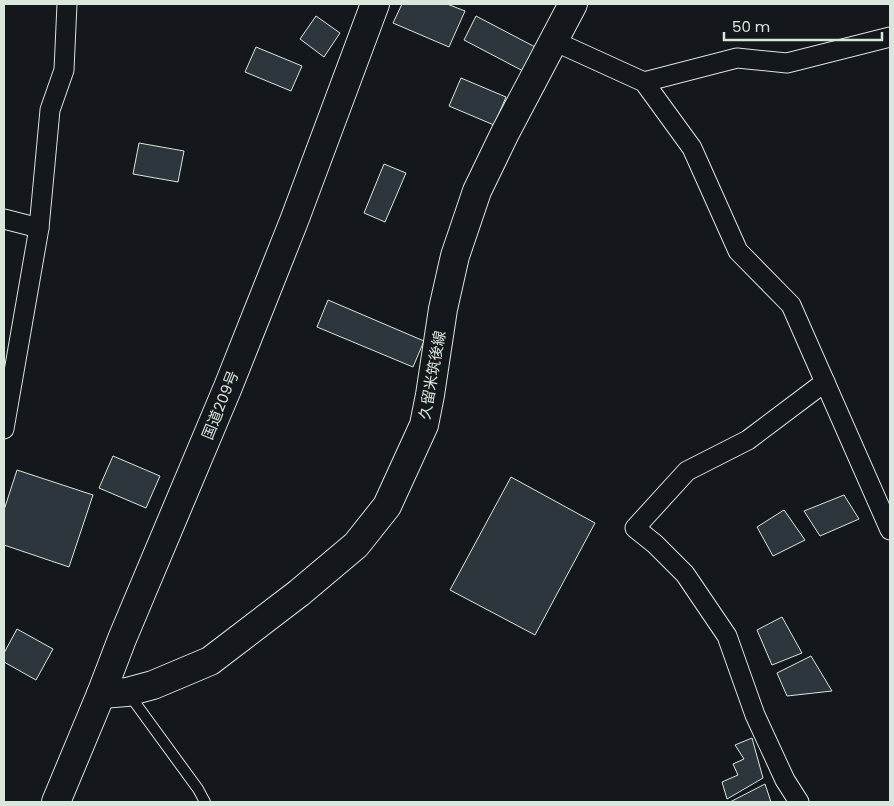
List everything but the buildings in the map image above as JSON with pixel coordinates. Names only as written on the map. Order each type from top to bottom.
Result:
[{"type":"main road","name":"国道209号","points":[[56,802],[114,693],[122,639],[228,387],[279,258],[374,4]]},
{"type":"main road","name":"久留米筑後線","points":[[114,693],[153,685],[210,661],[299,593],[356,544],[387,506],[424,425],[454,256],[477,191],[505,133],[574,4]]},
{"type":"street","points":[[4,429],[40,228],[50,110],[64,70],[67,4]]},
{"type":"street","points":[[644,82],[737,58],[786,62],[890,36]]},
{"type":"street","points":[[554,41],[644,82],[692,148],[738,251],[791,305],[890,530]]},
{"type":"street","points":[[4,219],[40,228]]},
{"type":"street","points":[[799,802],[785,780],[755,716],[727,636],[685,574],[655,544],[635,528],[687,471],[748,440],[825,382]]},
{"type":"lane","points":[[114,693],[198,789],[205,802]]}]
